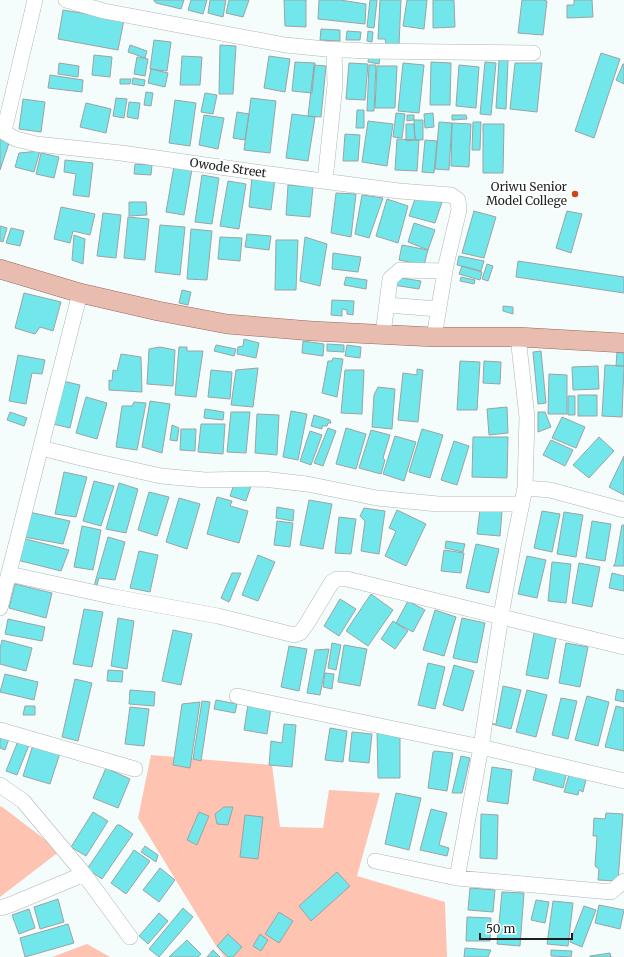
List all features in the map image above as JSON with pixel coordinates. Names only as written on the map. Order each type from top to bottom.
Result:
[{"type":"main road","points":[[0,269],[80,293],[158,311],[227,324],[312,331],[434,336],[518,337],[624,343]]},
{"type":"street","points":[[2,130],[35,0]]},
{"type":"street","points":[[66,0],[104,11],[146,20],[285,45],[334,50],[533,53]]},
{"type":"street","points":[[325,180],[335,85],[334,50]]},
{"type":"street","name":"Owode Street","points":[[2,130],[16,139],[36,144],[121,153],[399,191],[451,196],[458,200],[459,210],[445,271]]},
{"type":"street","points":[[383,334],[390,279],[400,270],[445,271],[434,336]]},
{"type":"street","points":[[0,608],[80,293]]},
{"type":"street","points":[[387,306],[438,309]]},
{"type":"street","points":[[457,878],[481,747],[501,616],[525,488],[527,417],[518,337]]},
{"type":"street","points":[[41,448],[161,476],[205,480],[263,479],[307,484],[377,498],[438,504],[522,504]]},
{"type":"street","points":[[525,488],[550,490],[624,510]]},
{"type":"street","points":[[9,574],[115,597],[218,616],[294,635],[300,633],[306,625],[332,582],[337,579],[347,579],[624,647]]},
{"type":"street","points":[[237,696],[481,747],[624,781]]},
{"type":"street","points":[[0,730],[135,769]]},
{"type":"street","points":[[0,785],[23,801],[84,874],[130,937]]},
{"type":"street","points":[[375,861],[457,878],[611,892],[624,881]]},
{"type":"street","points":[[0,908],[84,874]]},
{"type":"shaded area","points":[[151,755],[272,765],[280,827],[323,828],[329,790],[380,793],[357,876],[445,902],[447,957],[223,957],[224,956],[216,946],[138,818]]},
{"type":"shaded area","points":[[1,806],[60,851],[0,897],[0,807]]},
{"type":"shaded area","points":[[87,944],[110,957],[52,957]]},
{"type":"building","points":[[154,0],[184,0],[181,9],[156,3]]},
{"type":"building","points":[[191,0],[207,0],[203,14],[188,10]]},
{"type":"building","points":[[210,0],[226,0],[223,17],[208,13]]},
{"type":"building","points":[[229,0],[249,0],[243,17],[226,13]]},
{"type":"building","points":[[284,0],[306,0],[306,27],[285,26]]},
{"type":"building","points":[[319,0],[340,0],[366,4],[365,24],[318,19]]},
{"type":"building","points":[[370,0],[377,0],[374,28],[367,27]]},
{"type":"building","points":[[380,0],[401,0],[399,45],[386,44],[385,39],[378,39]]},
{"type":"building","points":[[407,0],[427,0],[424,29],[403,26]]},
{"type":"building","points":[[433,0],[454,0],[455,27],[433,28]]},
{"type":"building","points":[[522,0],[547,1],[543,35],[518,33]]},
{"type":"building","points":[[574,0],[592,0],[593,17],[567,18],[567,5],[574,5]]},
{"type":"building","points":[[63,10],[124,20],[118,50],[58,39]]},
{"type":"building","points":[[321,29],[340,30],[340,41],[320,40]]},
{"type":"building","points":[[347,31],[361,32],[360,40],[346,40]]},
{"type":"building","points":[[368,31],[373,32],[372,42],[367,41]]},
{"type":"building","points":[[154,40],[171,42],[167,71],[150,69]]},
{"type":"building","points":[[130,45],[147,51],[145,58],[128,52]]},
{"type":"building","points":[[220,45],[236,46],[233,94],[219,94]]},
{"type":"building","points":[[601,53],[620,59],[594,138],[575,131]]},
{"type":"building","points":[[369,54],[380,56],[379,64],[368,62]]},
{"type":"building","points":[[94,55],[112,57],[110,77],[92,75]]},
{"type":"building","points":[[182,56],[202,57],[200,85],[180,85]]},
{"type":"building","points":[[269,56],[290,59],[285,92],[264,88]]},
{"type":"building","points":[[137,57],[148,59],[145,76],[134,74]]},
{"type":"building","points":[[499,60],[508,60],[506,109],[496,108]]},
{"type":"building","points":[[295,62],[315,63],[312,93],[292,91]]},
{"type":"building","points":[[431,62],[451,63],[450,105],[430,105]]},
{"type":"building","points":[[485,62],[496,63],[491,115],[480,114]]},
{"type":"building","points":[[59,63],[79,66],[78,77],[58,74]]},
{"type":"building","points":[[349,63],[368,64],[365,100],[346,99]]},
{"type":"building","points":[[403,63],[424,65],[419,113],[398,111]]},
{"type":"building","points":[[515,63],[542,63],[537,112],[510,109]]},
{"type":"building","points":[[624,64],[624,84],[616,80]]},
{"type":"building","points":[[314,65],[326,66],[321,117],[308,116]]},
{"type":"building","points":[[369,65],[376,65],[374,111],[367,111]]},
{"type":"building","points":[[459,65],[479,67],[476,108],[456,106]]},
{"type":"building","points":[[377,66],[397,66],[395,108],[375,108]]},
{"type":"building","points":[[151,69],[168,73],[165,87],[148,83]]},
{"type":"building","points":[[50,75],[83,80],[82,92],[48,88]]},
{"type":"building","points":[[133,78],[145,80],[144,86],[132,84]]},
{"type":"building","points":[[120,79],[131,79],[130,84],[120,84]]},
{"type":"building","points":[[146,92],[153,93],[151,106],[144,105]]},
{"type":"building","points":[[205,93],[217,95],[213,114],[201,112]]},
{"type":"building","points":[[116,98],[127,99],[124,118],[113,116]]},
{"type":"building","points":[[251,98],[276,101],[270,153],[244,150]]},
{"type":"building","points":[[23,99],[45,102],[41,132],[19,129]]},
{"type":"building","points":[[175,100],[196,103],[190,146],[169,143]]},
{"type":"building","points":[[129,102],[140,103],[138,119],[127,117]]},
{"type":"building","points":[[86,103],[111,109],[106,133],[80,127]]},
{"type":"building","points":[[357,110],[364,110],[364,128],[356,128]]},
{"type":"building","points":[[237,112],[249,114],[245,140],[233,138]]},
{"type":"building","points":[[396,113],[405,114],[402,138],[393,137]]},
{"type":"building","points":[[433,113],[434,127],[425,128],[424,114]]},
{"type":"building","points":[[292,114],[315,117],[308,161],[286,158]]},
{"type":"building","points":[[204,115],[224,118],[218,149],[199,145]]},
{"type":"building","points":[[407,115],[414,115],[414,120],[407,121]]},
{"type":"building","points":[[452,115],[466,115],[467,119],[452,120]]},
{"type":"building","points":[[414,120],[423,120],[423,140],[415,140]]},
{"type":"building","points":[[368,121],[393,124],[387,166],[362,162]]},
{"type":"building","points":[[439,122],[452,123],[449,170],[435,169]]},
{"type":"building","points":[[473,122],[481,122],[480,150],[472,150]]},
{"type":"building","points":[[452,123],[471,124],[469,167],[451,166]]},
{"type":"building","points":[[406,124],[414,124],[415,140],[406,141]]},
{"type":"building","points":[[483,124],[504,124],[503,173],[483,173]]},
{"type":"building","points":[[345,134],[360,135],[358,161],[343,161]]},
{"type":"building","points":[[0,137],[10,140],[0,170]]},
{"type":"building","points":[[397,139],[419,140],[417,171],[395,170]]},
{"type":"building","points":[[425,140],[437,141],[434,173],[422,172]]},
{"type":"building","points":[[40,151],[34,172],[15,167],[19,153]]},
{"type":"building","points":[[41,153],[59,157],[54,178],[36,174]]},
{"type":"building","points":[[65,160],[93,163],[89,197],[73,195],[76,174],[64,172]]},
{"type":"building","points":[[135,164],[152,165],[151,175],[134,174]]},
{"type":"building","points":[[174,166],[192,169],[184,215],[166,212]]},
{"type":"building","points":[[202,175],[219,178],[212,224],[195,222]]},
{"type":"building","points":[[252,177],[275,179],[271,210],[249,207]]},
{"type":"building","points":[[228,181],[246,184],[239,229],[220,226]]},
{"type":"building","points":[[288,185],[313,187],[310,217],[286,215]]},
{"type":"building","points":[[336,193],[356,194],[351,237],[331,233]]},
{"type":"building","points":[[362,195],[383,198],[369,238],[355,234]]},
{"type":"building","points":[[416,196],[442,202],[435,223],[409,216]]},
{"type":"building","points":[[387,199],[408,206],[398,243],[376,236]]},
{"type":"building","points":[[129,202],[146,202],[147,215],[129,216]]},
{"type":"building","points":[[61,207],[95,214],[90,235],[73,231],[70,243],[54,239]]},
{"type":"building","points":[[474,211],[496,217],[484,258],[462,253]]},
{"type":"building","points":[[567,211],[582,214],[571,253],[556,248]]},
{"type":"building","points":[[103,213],[121,215],[116,258],[97,256]]},
{"type":"building","points":[[128,217],[149,219],[145,260],[124,258]]},
{"type":"building","points":[[414,223],[435,230],[428,250],[408,242]]},
{"type":"building","points":[[160,225],[185,227],[180,275],[155,272]]},
{"type":"building","points":[[0,226],[7,228],[3,242],[0,241]]},
{"type":"building","points":[[11,228],[24,231],[20,246],[6,243]]},
{"type":"building","points":[[191,229],[212,231],[207,280],[187,279]]},
{"type":"building","points":[[247,234],[271,236],[269,250],[245,247]]},
{"type":"building","points":[[74,235],[85,239],[83,264],[72,260]]},
{"type":"building","points":[[220,237],[242,238],[240,261],[218,259]]},
{"type":"building","points":[[305,237],[327,244],[320,286],[300,281]]},
{"type":"building","points":[[276,240],[298,240],[296,290],[275,290]]},
{"type":"building","points":[[402,245],[428,250],[424,265],[399,260]]},
{"type":"building","points":[[333,253],[361,257],[358,272],[332,269]]},
{"type":"building","points":[[459,256],[484,261],[481,271],[457,265]]},
{"type":"building","points":[[518,261],[624,277],[624,293],[516,277]]},
{"type":"building","points":[[487,264],[493,266],[488,281],[482,279]]},
{"type":"building","points":[[462,266],[482,272],[480,280],[459,274]]},
{"type":"building","points":[[346,277],[367,280],[366,289],[344,285]]},
{"type":"building","points":[[395,277],[421,281],[419,289],[393,285]]},
{"type":"building","points":[[461,277],[475,280],[474,284],[460,281]]},
{"type":"building","points":[[182,290],[191,292],[188,305],[179,303]]},
{"type":"building","points":[[24,293],[61,302],[53,331],[40,327],[35,334],[15,328]]},
{"type":"building","points":[[332,300],[354,301],[353,315],[347,314],[347,310],[342,309],[342,316],[331,315]]},
{"type":"building","points":[[503,306],[513,307],[513,314],[503,311]]},
{"type":"building","points":[[244,339],[259,343],[256,358],[237,354],[238,347],[243,346]]},
{"type":"building","points":[[303,341],[324,344],[323,356],[302,353]]},
{"type":"building","points":[[327,344],[344,345],[344,352],[327,351]]},
{"type":"building","points":[[216,345],[236,349],[234,356],[214,351]]},
{"type":"building","points":[[347,345],[361,347],[360,358],[345,356]]},
{"type":"building","points":[[160,347],[175,350],[173,386],[147,384],[149,349]]},
{"type":"building","points":[[179,347],[187,347],[187,351],[203,351],[196,397],[175,395]]},
{"type":"building","points":[[541,351],[546,403],[538,404],[533,352]]},
{"type":"building","points":[[617,352],[624,353],[624,366],[616,366]]},
{"type":"building","points":[[121,354],[141,357],[142,392],[109,390],[109,380],[112,381],[113,370],[117,371]]},
{"type":"building","points":[[18,355],[45,360],[42,374],[32,373],[26,404],[9,401]]},
{"type":"building","points":[[333,358],[343,359],[337,397],[322,393],[328,361],[332,361]]},
{"type":"building","points":[[460,361],[480,362],[477,410],[457,410]]},
{"type":"building","points":[[484,361],[501,362],[500,384],[483,383]]},
{"type":"building","points":[[605,365],[624,366],[622,417],[602,416]]},
{"type":"building","points":[[598,366],[599,389],[573,390],[572,367]]},
{"type":"building","points":[[258,368],[253,407],[231,405],[236,370]]},
{"type":"building","points":[[417,369],[423,370],[418,422],[398,420],[403,373],[417,375]]},
{"type":"building","points":[[211,370],[232,372],[230,399],[208,397]]},
{"type":"building","points":[[345,370],[364,370],[362,414],[341,413]]},
{"type":"building","points":[[549,374],[567,375],[567,414],[548,414]]},
{"type":"building","points":[[63,381],[80,385],[70,428],[53,424]]},
{"type":"building","points":[[378,387],[395,389],[392,429],[372,427],[374,395]]},
{"type":"building","points":[[578,395],[597,395],[597,416],[578,416]]},
{"type":"building","points":[[568,396],[575,396],[575,415],[568,415]]},
{"type":"building","points":[[86,397],[107,403],[97,439],[76,433]]},
{"type":"building","points":[[150,401],[170,404],[162,453],[142,447]]},
{"type":"building","points":[[134,402],[146,403],[137,450],[116,447],[122,406],[132,406]]},
{"type":"building","points":[[507,407],[508,433],[489,435],[487,409]]},
{"type":"building","points":[[205,409],[224,412],[223,420],[204,418]]},
{"type":"building","points":[[291,411],[307,414],[298,460],[283,457]]},
{"type":"building","points":[[10,412],[27,418],[24,426],[7,420]]},
{"type":"building","points":[[231,412],[250,412],[246,453],[227,452]]},
{"type":"building","points":[[538,412],[545,412],[551,427],[538,432]]},
{"type":"building","points":[[257,414],[279,415],[277,455],[255,453]]},
{"type":"building","points":[[314,415],[330,420],[331,423],[328,423],[327,426],[322,426],[322,429],[311,426]]},
{"type":"building","points":[[562,417],[585,427],[576,448],[552,438]]},
{"type":"building","points":[[201,424],[225,424],[223,454],[198,452]]},
{"type":"building","points":[[172,425],[179,428],[177,441],[170,440]]},
{"type":"building","points":[[328,428],[336,431],[323,466],[314,463]]},
{"type":"building","points":[[346,428],[366,434],[356,469],[336,464]]},
{"type":"building","points":[[181,429],[196,429],[195,451],[180,450]]},
{"type":"building","points":[[422,429],[443,435],[430,478],[409,472]]},
{"type":"building","points":[[371,430],[390,435],[383,458],[385,460],[381,474],[359,468]]},
{"type":"building","points":[[310,431],[322,435],[311,465],[300,461]]},
{"type":"building","points":[[395,436],[416,442],[404,481],[383,474]]},
{"type":"building","points":[[473,437],[508,437],[507,478],[472,477]]},
{"type":"building","points":[[599,437],[614,451],[589,478],[573,465]]},
{"type":"building","points":[[551,440],[573,450],[565,466],[543,455]]},
{"type":"building","points":[[454,441],[469,446],[457,485],[441,480]]},
{"type":"building","points":[[624,456],[624,495],[609,487]]},
{"type":"building","points":[[64,472],[87,477],[76,517],[55,514]]},
{"type":"building","points":[[94,481],[114,486],[101,526],[83,521]]},
{"type":"building","points":[[119,483],[138,489],[126,533],[106,529]]},
{"type":"building","points":[[252,483],[246,501],[230,496],[233,487]]},
{"type":"building","points":[[149,492],[169,497],[157,536],[138,530]]},
{"type":"building","points":[[217,497],[232,501],[230,506],[248,511],[239,543],[207,534]]},
{"type":"building","points":[[179,498],[200,504],[187,549],[166,542]]},
{"type":"building","points":[[309,500],[332,504],[323,549],[300,545]]},
{"type":"building","points":[[277,507],[294,510],[293,521],[276,518]]},
{"type":"building","points":[[364,508],[385,511],[379,554],[361,551],[365,521],[360,516]]},
{"type":"building","points":[[480,509],[502,511],[500,536],[477,534]]},
{"type":"building","points":[[397,510],[426,524],[406,566],[385,556],[396,531],[389,528]]},
{"type":"building","points":[[542,511],[560,514],[552,552],[534,548]]},
{"type":"building","points":[[29,512],[70,521],[63,544],[24,537]]},
{"type":"building","points":[[564,512],[583,515],[576,557],[557,554]]},
{"type":"building","points":[[339,517],[356,519],[351,554],[335,553]]},
{"type":"building","points":[[277,521],[293,523],[290,547],[274,545]]},
{"type":"building","points":[[592,521],[611,524],[605,561],[586,558]]},
{"type":"building","points":[[622,525],[624,525],[624,566],[613,566],[615,564]]},
{"type":"building","points":[[82,526],[101,530],[93,570],[74,567]]},
{"type":"building","points":[[108,537],[125,542],[115,580],[99,578],[97,585],[94,586]]},
{"type":"building","points":[[22,538],[69,550],[61,571],[17,560]]},
{"type":"building","points":[[446,541],[465,544],[463,552],[445,548]]},
{"type":"building","points":[[476,544],[499,549],[489,593],[466,588]]},
{"type":"building","points":[[444,550],[464,553],[461,573],[441,571]]},
{"type":"building","points":[[139,551],[158,555],[150,592],[130,588]]},
{"type":"building","points":[[258,555],[275,562],[258,601],[242,595]]},
{"type":"building","points":[[527,556],[546,560],[537,598],[518,594]]},
{"type":"building","points":[[552,562],[571,564],[566,603],[548,601]]},
{"type":"building","points":[[579,563],[600,567],[592,607],[572,603]]},
{"type":"building","points":[[232,573],[241,573],[229,602],[221,598]]},
{"type":"building","points":[[612,573],[624,576],[624,591],[609,588]]},
{"type":"building","points":[[15,584],[52,593],[46,618],[9,608]]},
{"type":"building","points":[[371,594],[393,610],[368,646],[346,631]]},
{"type":"building","points":[[340,599],[356,609],[339,636],[324,626]]},
{"type":"building","points":[[408,601],[425,610],[413,632],[396,623]]},
{"type":"building","points":[[84,609],[103,612],[92,667],[73,664]]},
{"type":"building","points":[[435,610],[456,617],[444,656],[423,650]]},
{"type":"building","points":[[118,618],[134,621],[127,669],[111,666]]},
{"type":"building","points":[[462,618],[485,623],[477,663],[453,658]]},
{"type":"building","points":[[8,619],[45,627],[42,641],[5,634]]},
{"type":"building","points":[[393,621],[408,631],[395,649],[381,639]]},
{"type":"building","points":[[173,630],[192,634],[181,685],[162,681]]},
{"type":"building","points":[[534,633],[556,638],[548,679],[526,675]]},
{"type":"building","points":[[2,640],[32,648],[26,671],[0,664],[0,649]]},
{"type":"building","points":[[332,643],[341,645],[336,670],[328,668]]},
{"type":"building","points":[[566,643],[588,647],[580,687],[559,683]]},
{"type":"building","points":[[344,645],[367,649],[360,686],[338,682]]},
{"type":"building","points":[[289,646],[307,649],[299,691],[281,687]]},
{"type":"building","points":[[329,649],[320,695],[307,693],[315,650]]},
{"type":"building","points":[[428,663],[445,667],[435,709],[418,705]]},
{"type":"building","points":[[454,665],[474,671],[463,711],[443,705]]},
{"type":"building","points":[[108,670],[123,671],[122,682],[107,681]]},
{"type":"building","points":[[325,673],[334,674],[332,689],[323,687]]},
{"type":"building","points":[[5,674],[38,682],[34,700],[0,692]]},
{"type":"building","points":[[75,679],[92,683],[78,741],[62,737]]},
{"type":"building","points":[[503,686],[521,690],[511,729],[492,724],[496,724]]},
{"type":"building","points":[[617,689],[624,691],[624,702],[615,700]]},
{"type":"building","points":[[130,690],[155,692],[154,706],[129,704]]},
{"type":"building","points":[[527,690],[547,695],[536,737],[516,732]]},
{"type":"building","points":[[587,696],[609,702],[598,746],[575,740]]},
{"type":"building","points":[[561,698],[577,701],[568,739],[552,735]]},
{"type":"building","points":[[216,700],[237,704],[235,713],[214,709]]},
{"type":"building","points":[[202,701],[210,702],[201,761],[193,759]]},
{"type":"building","points":[[200,702],[190,768],[173,765],[182,704]]},
{"type":"building","points":[[248,704],[271,708],[267,734],[244,730]]},
{"type":"building","points":[[25,706],[35,706],[35,715],[23,715]]},
{"type":"building","points":[[616,706],[624,708],[624,751],[605,747]]},
{"type":"building","points":[[130,707],[149,709],[144,746],[125,744]]},
{"type":"building","points":[[284,724],[296,725],[292,767],[269,765],[271,741],[282,743]]},
{"type":"building","points":[[330,728],[347,731],[343,762],[325,760]]},
{"type":"building","points":[[377,731],[400,731],[400,778],[378,778]]},
{"type":"building","points":[[0,732],[10,736],[5,750],[0,748]]},
{"type":"building","points":[[352,732],[372,734],[369,763],[349,761]]},
{"type":"building","points":[[18,741],[29,745],[17,775],[6,771]]},
{"type":"building","points":[[33,745],[60,753],[50,784],[23,776]]},
{"type":"building","points":[[433,752],[453,753],[447,791],[428,788]]},
{"type":"building","points":[[461,756],[470,758],[462,793],[452,793]]},
{"type":"building","points":[[537,764],[567,772],[563,788],[533,780]]},
{"type":"building","points":[[492,767],[512,770],[508,804],[487,801]]},
{"type":"building","points":[[106,768],[130,779],[118,808],[93,798]]},
{"type":"building","points":[[570,771],[587,775],[583,792],[579,790],[578,795],[564,792]]},
{"type":"building","points":[[396,793],[421,798],[409,850],[385,844]]},
{"type":"building","points":[[224,807],[233,807],[228,825],[217,824],[215,814]]},
{"type":"building","points":[[431,809],[447,813],[439,845],[449,848],[447,856],[420,850]]},
{"type":"building","points":[[93,812],[108,821],[86,856],[71,847]]},
{"type":"building","points":[[199,812],[209,816],[197,845],[187,840]]},
{"type":"building","points":[[606,813],[623,814],[618,881],[598,880],[599,869],[595,866],[597,836],[593,836],[594,818],[605,819]]},
{"type":"building","points":[[481,814],[498,815],[497,859],[480,858]]},
{"type":"building","points":[[245,815],[263,817],[258,859],[240,857]]},
{"type":"building","points":[[117,825],[120,825],[133,834],[102,879],[87,869]]},
{"type":"building","points":[[145,846],[158,855],[156,862],[141,852]]},
{"type":"building","points":[[134,850],[150,861],[126,894],[111,883]]},
{"type":"building","points":[[160,868],[175,880],[159,902],[143,890]]},
{"type":"building","points":[[337,872],[350,886],[311,921],[299,906]]},
{"type":"building","points":[[470,888],[495,890],[493,912],[468,910]]},
{"type":"building","points":[[502,892],[524,893],[520,946],[497,944]]},
{"type":"building","points":[[58,899],[64,922],[40,929],[34,907]]},
{"type":"building","points":[[536,900],[549,902],[545,923],[531,920]]},
{"type":"building","points":[[553,901],[573,903],[568,946],[547,944]]},
{"type":"building","points":[[599,905],[624,910],[620,929],[595,923]]},
{"type":"building","points":[[584,906],[596,910],[582,947],[570,942]]},
{"type":"building","points":[[183,908],[193,917],[159,957],[149,949]]},
{"type":"building","points":[[29,909],[35,928],[19,934],[12,915]]},
{"type":"building","points":[[279,912],[293,921],[279,943],[265,934]]},
{"type":"building","points":[[159,913],[168,921],[148,944],[139,936]]},
{"type":"building","points":[[467,917],[491,918],[490,941],[466,941]]},
{"type":"building","points":[[68,924],[74,943],[25,957],[20,938]]},
{"type":"building","points":[[228,934],[242,947],[233,957],[228,957],[217,946]]},
{"type":"building","points":[[260,934],[268,940],[261,951],[253,946]]},
{"type":"building","points":[[187,940],[201,954],[198,957],[169,957]]},
{"type":"building","points":[[465,948],[491,950],[488,957],[464,957]]},
{"type":"building","points":[[213,950],[220,957],[207,957]]},
{"type":"building","points":[[551,950],[572,951],[571,957],[551,956]]},
{"type":"building","points":[[610,953],[611,957],[590,957],[590,956]]},
{"type":"place","name":"Oriwu Senior Model College","points":[[575,194]]}]
